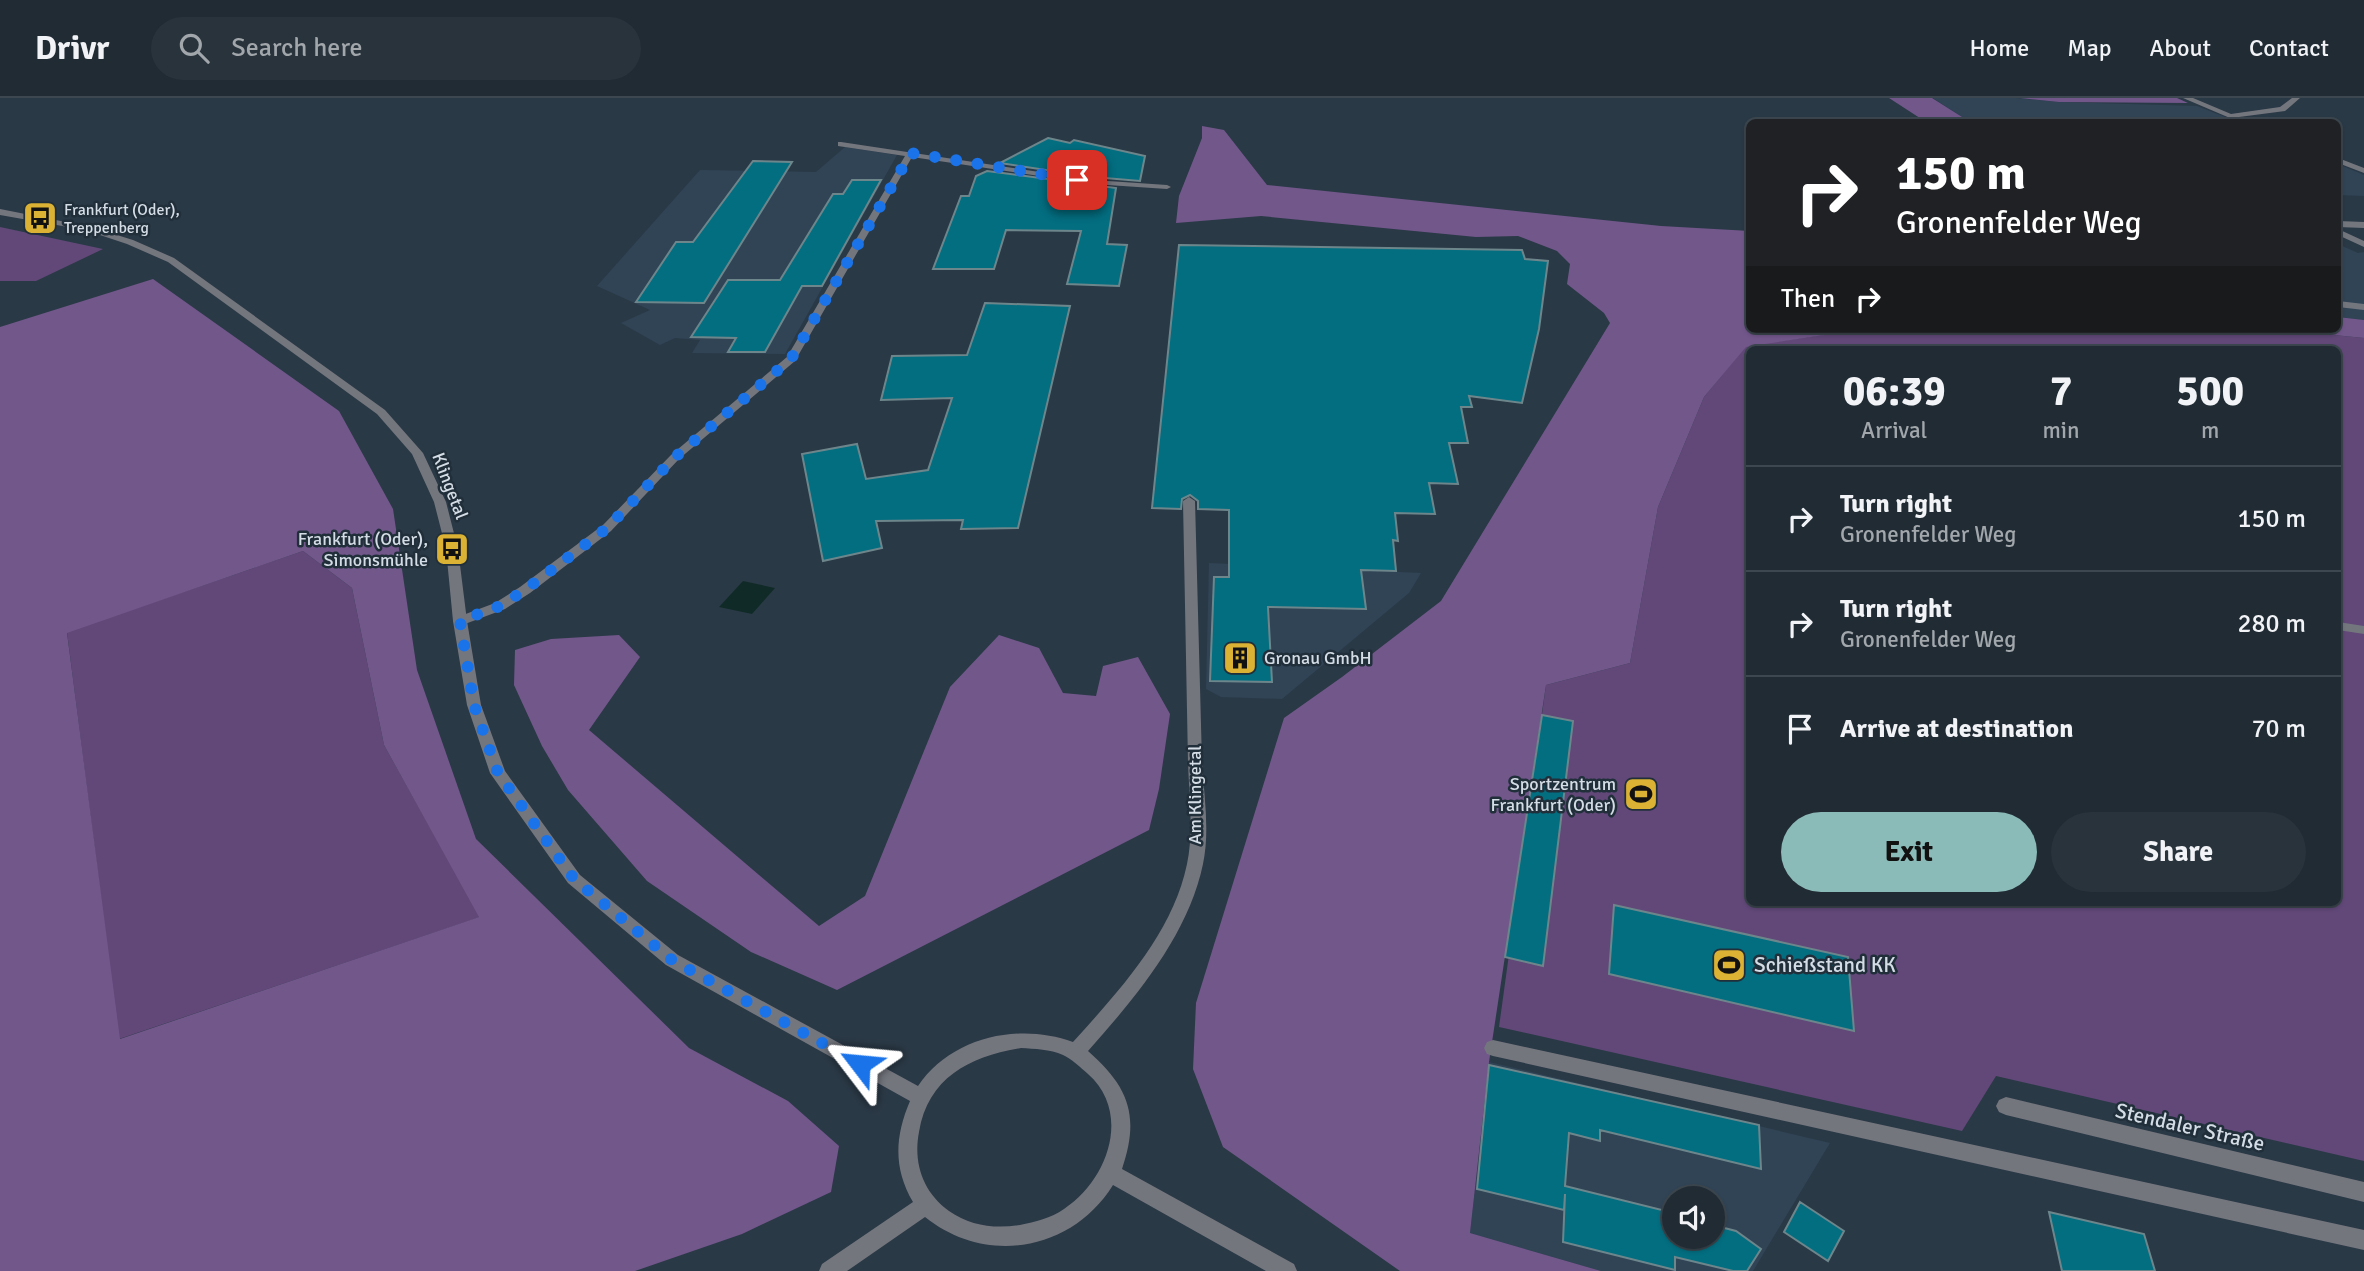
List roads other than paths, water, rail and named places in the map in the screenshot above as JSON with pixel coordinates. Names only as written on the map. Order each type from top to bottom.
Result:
[{"type":"street","points":[[2187,98],[2230,116],[2246,118],[2282,109],[2296,98]]},
{"type":"street","points":[[2206,98],[2246,118]]},
{"type":"street","points":[[841,144],[1093,182],[1167,187]]},
{"type":"street","points":[[460,621],[500,606],[607,528],[675,457],[791,359],[911,153]]},
{"type":"street","points":[[2341,153],[2364,163]]},
{"type":"street","points":[[2341,161],[2364,171]]},
{"type":"street","name":"Klingetal","points":[[0,212],[90,227],[141,244],[171,260],[381,412],[417,453],[440,502],[452,549],[460,621],[474,705],[498,773],[574,879],[672,960],[920,1097]]},
{"type":"street","points":[[2341,224],[2364,225]]},
{"type":"street","points":[[2341,233],[2364,244]]},
{"type":"street","points":[[2341,304],[2364,307]]},
{"type":"street","name":"Am Klingetal","points":[[1076,1052],[1109,1016],[1178,917],[1195,863],[1189,501]]},
{"type":"street","points":[[2341,626],[2364,630]]},
{"type":"street","points":[[1021,1040],[1049,1042],[1076,1052],[1097,1069],[1113,1091],[1121,1117],[1120,1146],[1111,1173],[1090,1203],[1060,1225],[1024,1237],[987,1237],[953,1226],[926,1205],[912,1180],[906,1153],[909,1124],[920,1097],[939,1073],[963,1056],[991,1044],[1021,1040]]},
{"type":"street","points":[[1493,1048],[2364,1240]]},
{"type":"street","name":"Stendaler Straße","points":[[2006,1106],[2364,1192]]},
{"type":"street","points":[[1111,1173],[1287,1271]]},
{"type":"street","points":[[829,1271],[926,1205]]},
{"type":"place","name":"Frankfurt (Oder), Treppenberg","points":[[40,218]]},
{"type":"place","name":"Frankfurt (Oder), Simonsmühle","points":[[452,549]]},
{"type":"place","name":"Gronau GmbH","points":[[1240,658]]},
{"type":"place","name":"Sportzentrum Frankfurt (Oder)","points":[[1641,794]]},
{"type":"place","name":"Schießstand KK","points":[[1729,965]]}]
